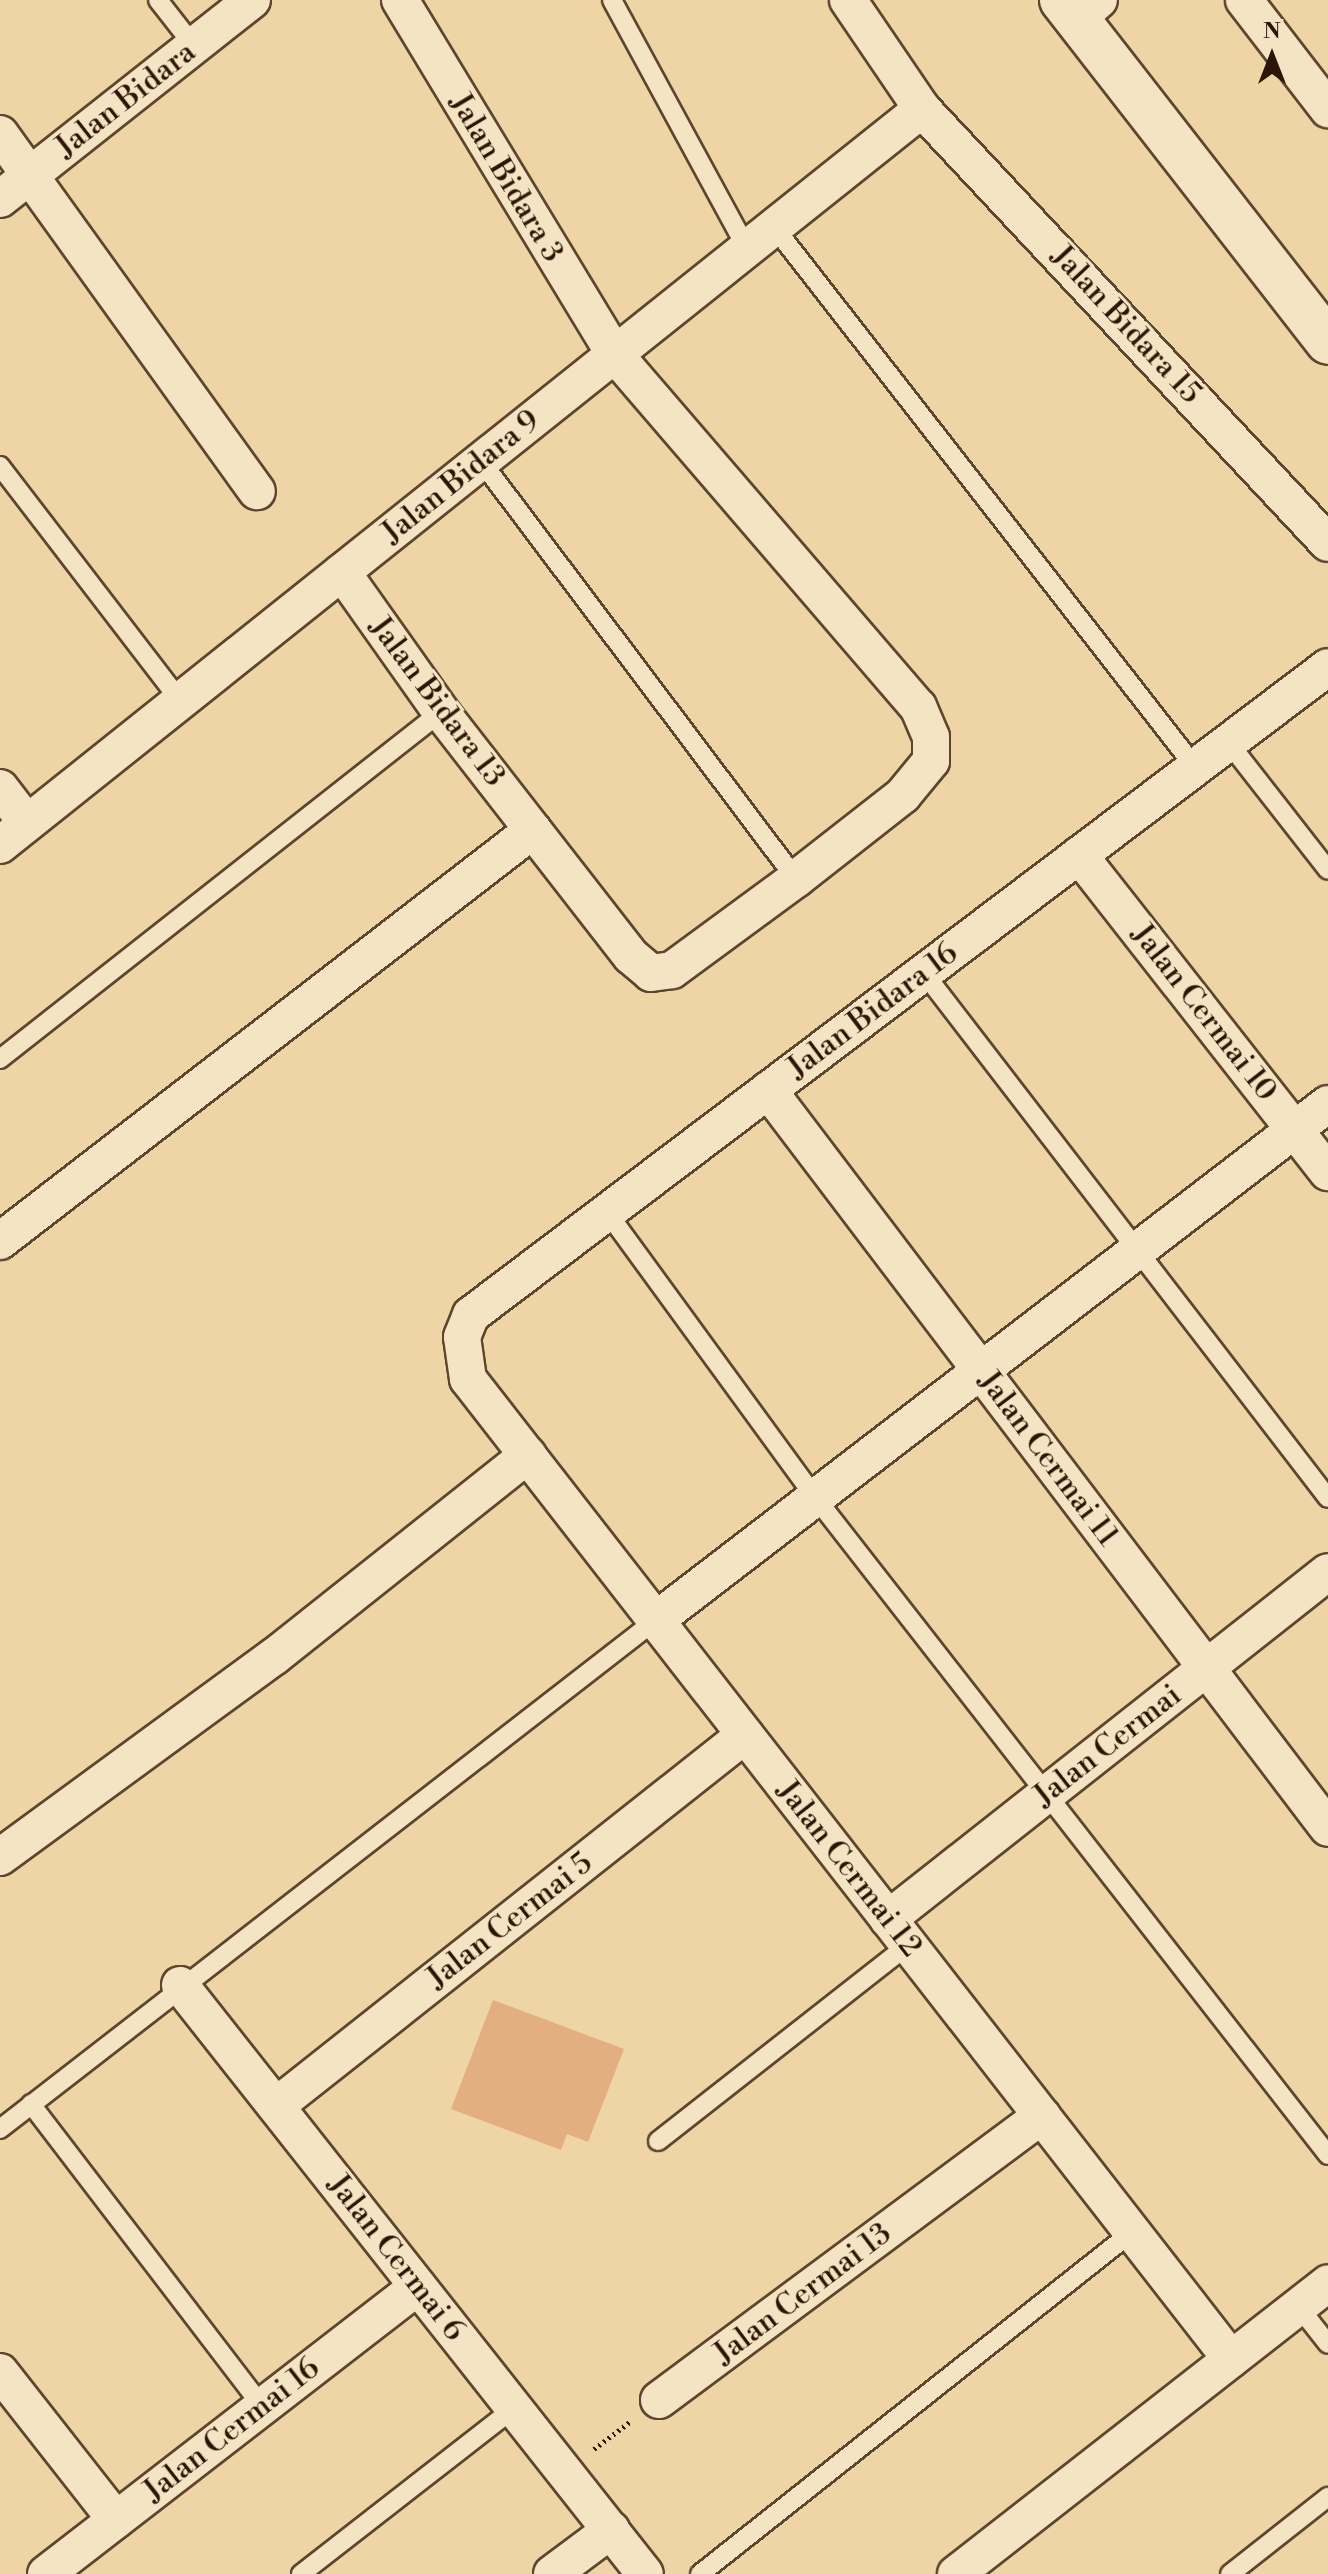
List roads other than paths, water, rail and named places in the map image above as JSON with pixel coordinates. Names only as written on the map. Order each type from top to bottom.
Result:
[{"type":"street","name":"Jalan Bidara","points":[[0,199],[252,0]]},
{"type":"street","name":"Jalan Bidara 3","points":[[400,0],[615,355],[918,707],[931,737],[931,761],[903,795],[796,879]]},
{"type":"street","name":"Jalan Bidara 15","points":[[848,0],[922,109],[1328,543]]},
{"type":"street","points":[[1244,0],[1328,109]]},
{"type":"street","points":[[1079,6],[1328,342]]},
{"type":"street","name":"Jalan Bidara 9","points":[[14,834],[922,109]]},
{"type":"street","points":[[0,134],[257,491]]},
{"type":"street","name":"Jalan Bidara 13","points":[[342,572],[441,712],[631,956],[651,973],[672,970],[796,879]]},
{"type":"street","name":"Jalan Bidara 16","points":[[468,1379],[462,1337],[471,1315],[1328,667]]},
{"type":"street","points":[[0,788],[14,834]]},
{"type":"street","points":[[0,1241],[533,830]]},
{"type":"street","name":"Jalan Cermai 10","points":[[1079,855],[1328,1172]]},
{"type":"street","name":"Jalan Cermai 11","points":[[768,1090],[1328,1828]]},
{"type":"street","points":[[656,1620],[1328,1104]]},
{"type":"street","name":"Jalan Cermai 12","points":[[468,1379],[1231,2359]]},
{"type":"street","points":[[0,1857],[275,1656],[528,1455]]},
{"type":"street","name":"Jalan Cermai","points":[[898,1932],[1050,1792],[1328,1572]]},
{"type":"street","name":"Jalan Cermai 5","points":[[276,2106],[745,1735]]},
{"type":"street","name":"Jalan Cermai 6","points":[[180,1985],[645,2574]]},
{"type":"street","name":"Jalan Cermai 13","points":[[659,2400],[1042,2116]]},
{"type":"street","points":[[956,2574],[1328,2283]]},
{"type":"street","name":"Jalan Cermai 16","points":[[46,2574],[418,2286]]},
{"type":"street","points":[[0,2372],[116,2520]]},
{"type":"street","points":[[552,2574],[611,2530]]},
{"type":"lane","points":[[158,0],[194,46]]},
{"type":"lane","points":[[612,0],[761,238],[1195,767]]},
{"type":"lane","points":[[481,461],[796,879]]},
{"type":"lane","points":[[0,466],[180,701]]},
{"type":"lane","points":[[0,1059],[441,712]]},
{"type":"lane","points":[[1228,742],[1328,870]]},
{"type":"lane","points":[[924,973],[1328,1498]]},
{"type":"lane","points":[[607,1212],[815,1497],[1050,1792],[1328,2155]]},
{"type":"lane","points":[[0,2129],[180,1985],[656,1620]]},
{"type":"lane","points":[[658,2141],[898,1932]]},
{"type":"lane","points":[[31,2104],[262,2406]]},
{"type":"lane","points":[[700,2574],[1132,2232]]},
{"type":"lane","points":[[1298,2306],[1328,2344]]},
{"type":"lane","points":[[301,2574],[514,2408]]},
{"type":"lane","points":[[1230,2574],[1328,2497]]}]
